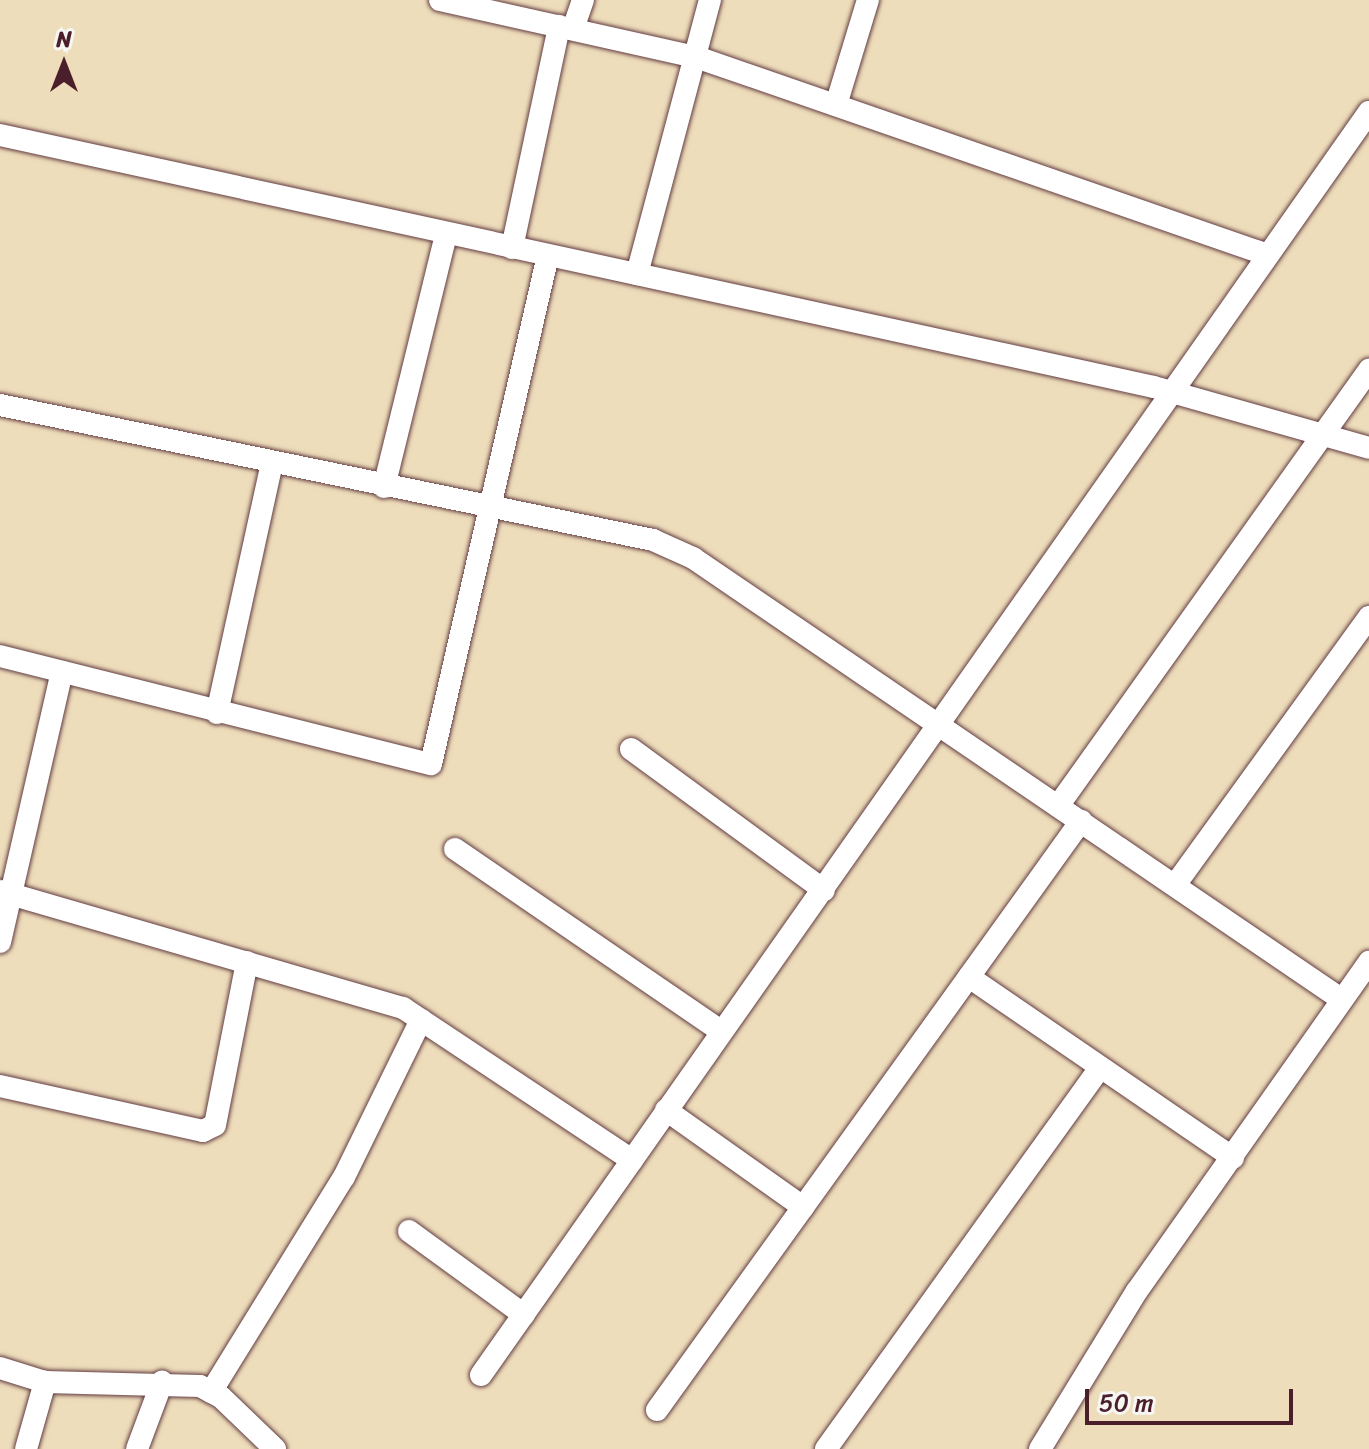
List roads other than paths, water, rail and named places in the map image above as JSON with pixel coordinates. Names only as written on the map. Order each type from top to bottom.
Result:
[{"type":"street","points":[[444,0],[693,56],[1265,254]]},
{"type":"street","points":[[512,248],[566,28],[583,0]]},
{"type":"street","points":[[637,274],[710,0]]},
{"type":"street","points":[[836,105],[868,0]]},
{"type":"street","points":[[481,1375],[940,725],[1265,254],[1369,112]]},
{"type":"street","points":[[0,135],[1169,391],[1369,448]]},
{"type":"street","points":[[384,487],[446,234]]},
{"type":"street","points":[[0,656],[217,713],[431,764],[548,255]]},
{"type":"street","points":[[1058,806],[1369,370]]},
{"type":"street","points":[[0,405],[490,510],[653,540],[693,558],[1341,999]]},
{"type":"street","points":[[217,713],[272,463]]},
{"type":"street","points":[[1175,885],[1365,630]]},
{"type":"street","points":[[0,942],[6,892],[62,672]]},
{"type":"street","points":[[631,749],[824,890]]},
{"type":"street","points":[[657,1410],[1081,821]]},
{"type":"street","points":[[455,849],[721,1031]]},
{"type":"street","points":[[6,892],[247,962],[421,1020],[632,1160]]},
{"type":"street","points":[[0,1086],[203,1131],[215,1125],[247,962]]},
{"type":"street","points":[[1040,1449],[1137,1291],[1369,962]]},
{"type":"street","points":[[969,977],[1233,1158]]},
{"type":"street","points":[[211,1392],[344,1177],[421,1020]]},
{"type":"street","points":[[826,1449],[1100,1067]]},
{"type":"street","points":[[666,1110],[803,1207]]},
{"type":"street","points":[[409,1231],[524,1315]]},
{"type":"street","points":[[0,1368],[45,1382],[162,1382],[211,1392],[275,1449]]},
{"type":"street","points":[[26,1449],[45,1382]]},
{"type":"street","points":[[137,1449],[162,1382]]}]
